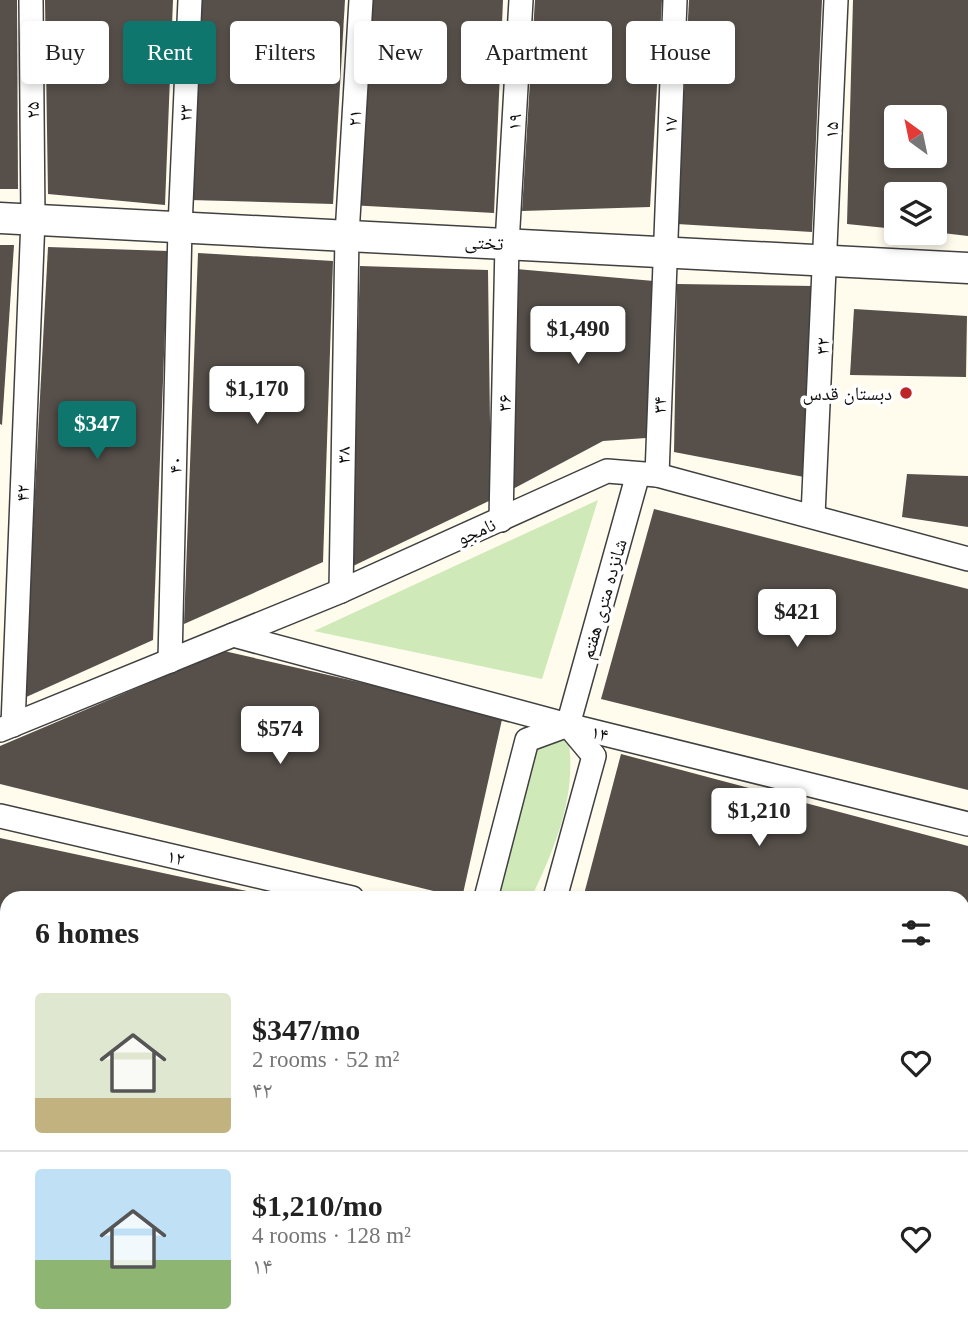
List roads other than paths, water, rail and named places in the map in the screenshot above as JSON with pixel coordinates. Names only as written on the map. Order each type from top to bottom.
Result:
[{"type":"street","name":"۲۵","points":[[31,0],[33,219]]},
{"type":"street","name":"۲۳","points":[[180,227],[190,0]]},
{"type":"street","name":"۲۱","points":[[347,235],[361,0]]},
{"type":"street","name":"۱۹","points":[[507,244],[521,0]]},
{"type":"street","name":"۱۷","points":[[664,250],[675,0]]},
{"type":"street","name":"۱۵","points":[[826,260],[836,0]]},
{"type":"street","name":"تختی","points":[[0,218],[664,250],[968,268]]},
{"type":"street","name":"۴۲","points":[[7,727],[33,219]]},
{"type":"street","name":"۴۰","points":[[170,661],[180,227]]},
{"type":"street","name":"۳۸","points":[[341,591],[347,235]]},
{"type":"street","name":"۳۶","points":[[501,520],[507,244]]},
{"type":"street","name":"۳۴","points":[[648,475],[664,250]]},
{"type":"street","name":"۳۲","points":[[813,516],[826,260]]},
{"type":"street","name":"نامجو","points":[[7,727],[341,591],[607,471],[648,475],[813,516],[968,559]]},
{"type":"street","name":"شانزده متری هفتم","points":[[568,724],[648,475]]},
{"type":"street","name":"۱۴","points":[[233,635],[568,724],[968,824]]},
{"type":"street","points":[[488,891],[527,740],[568,724],[594,756],[557,891]]},
{"type":"street","name":"۱۲","points":[[0,816],[322,891]]},
{"type":"place","name":"دبستان قدس","points":[[906,393]]}]
